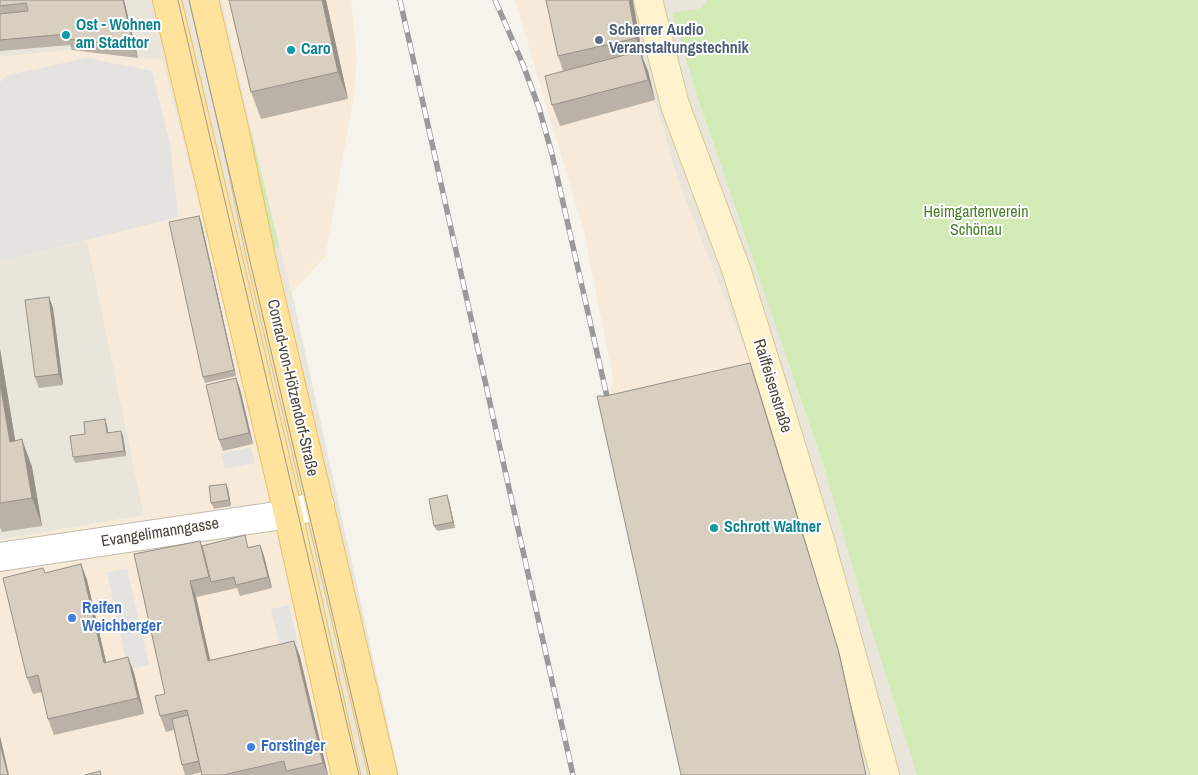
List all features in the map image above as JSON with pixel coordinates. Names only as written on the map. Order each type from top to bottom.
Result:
[{"type":"main road","name":"Conrad-von-Hötzendorf-Straße","points":[[167,0],[288,513],[346,775]]},
{"type":"main road","name":"Conrad-von-Hötzendorf-Straße","points":[[204,0],[234,128],[264,271],[383,775]]},
{"type":"street","name":"Raiffeisenstraße","points":[[648,0],[675,105],[736,269],[785,424],[821,544],[885,775]]},
{"type":"street","name":"Evangelimanngasse","points":[[0,557],[276,516],[320,505]]},
{"type":"shaded area","points":[[0,0],[222,0],[254,142],[292,293],[399,775],[332,775],[70,50],[0,57]]},
{"type":"shaded area","points":[[222,0],[351,0],[357,58],[354,95],[325,257],[292,293],[254,142]]},
{"type":"shaded area","name":"Schrott Waltner","points":[[514,0],[633,0],[643,59],[677,178],[752,368],[840,655],[866,775],[682,775],[599,402],[614,383],[584,232]]},
{"type":"shaded area","points":[[633,0],[707,0],[701,8],[672,14],[697,96],[824,467],[861,597],[917,775],[866,775],[840,655],[752,368],[677,178],[643,59]]},
{"type":"shaded area","points":[[70,50],[163,60],[265,469],[332,775],[0,775],[0,540],[144,515],[87,241],[0,262],[0,57]]},
{"type":"shaded area","points":[[87,58],[152,71],[170,144],[178,217],[0,262],[0,82],[8,75]]},
{"type":"shaded area","points":[[87,240],[144,515],[0,540],[0,262]]},
{"type":"shaded area","points":[[251,447],[255,463],[225,469],[221,454]]},
{"type":"shaded area","points":[[127,568],[149,665],[128,670],[107,572]]},
{"type":"shaded area","points":[[289,605],[300,655],[283,659],[271,609]]},
{"type":"green space","name":"Heimgartenverein Schönau","points":[[707,0],[1198,0],[1198,775],[917,775],[861,597],[824,467],[697,96],[672,13],[701,8]]},
{"type":"green space","points":[[251,130],[279,247],[273,248],[269,246],[246,133]]},
{"type":"building","name":"Ost - Wohnen am Stadttor","points":[[0,0],[123,0],[134,47],[68,39],[67,34],[0,40],[0,14],[28,11],[26,3],[0,6]]},
{"type":"building","name":"Caro","points":[[229,0],[322,0],[338,72],[251,92]]},
{"type":"building","points":[[546,0],[629,0],[636,38],[558,56]]},
{"type":"building","points":[[640,51],[648,80],[552,105],[545,76]]},
{"type":"building","points":[[199,216],[234,370],[203,377],[169,222]]},
{"type":"building","points":[[49,297],[59,374],[35,377],[25,300]]},
{"type":"building","name":"Schrott Waltner","points":[[750,363],[838,649],[866,775],[681,775],[597,396],[606,396]]},
{"type":"building","points":[[236,378],[249,433],[219,440],[206,385]]},
{"type":"building","points":[[0,383],[10,442],[22,439],[32,498],[0,503]]},
{"type":"building","points":[[105,419],[107,433],[121,431],[124,451],[73,457],[70,436],[85,434],[84,422]]},
{"type":"building","points":[[226,484],[229,500],[211,503],[209,486]]},
{"type":"building","points":[[447,495],[453,522],[434,526],[429,499]]},
{"type":"building","points":[[245,535],[248,548],[260,545],[268,577],[236,585],[234,577],[211,582],[202,546]]},
{"type":"building","points":[[200,541],[209,577],[190,581],[208,661],[294,641],[323,763],[286,771],[284,761],[223,775],[202,775],[187,710],[160,716],[155,696],[165,694],[134,554]]},
{"type":"building","points":[[81,564],[104,663],[128,657],[138,698],[48,719],[38,675],[27,678],[3,578],[43,568],[45,573]]},
{"type":"building","points":[[188,715],[199,761],[182,765],[172,719]]},
{"type":"building","points":[[0,744],[8,775],[0,775]]},
{"type":"building","points":[[100,771],[101,775],[85,775]]},
{"type":"tram line","points":[[178,0],[359,775]]},
{"type":"tram line","points":[[189,0],[370,775]]},
{"type":"railway","points":[[400,0],[573,775]]},
{"type":"railway","points":[[495,0],[522,62],[539,108],[552,154],[608,401]]},
{"type":"place","name":"Ost - Wohnen am Stadttor","points":[[66,35]]},
{"type":"place","name":"Scherrer Audio Veranstaltungstechnik","points":[[599,40]]},
{"type":"place","name":"Caro","points":[[291,50]]},
{"type":"place","name":"Schrott Waltner","points":[[714,528]]},
{"type":"place","name":"Reifen Weichberger","points":[[72,618]]},
{"type":"place","name":"Forstinger","points":[[251,747]]}]
